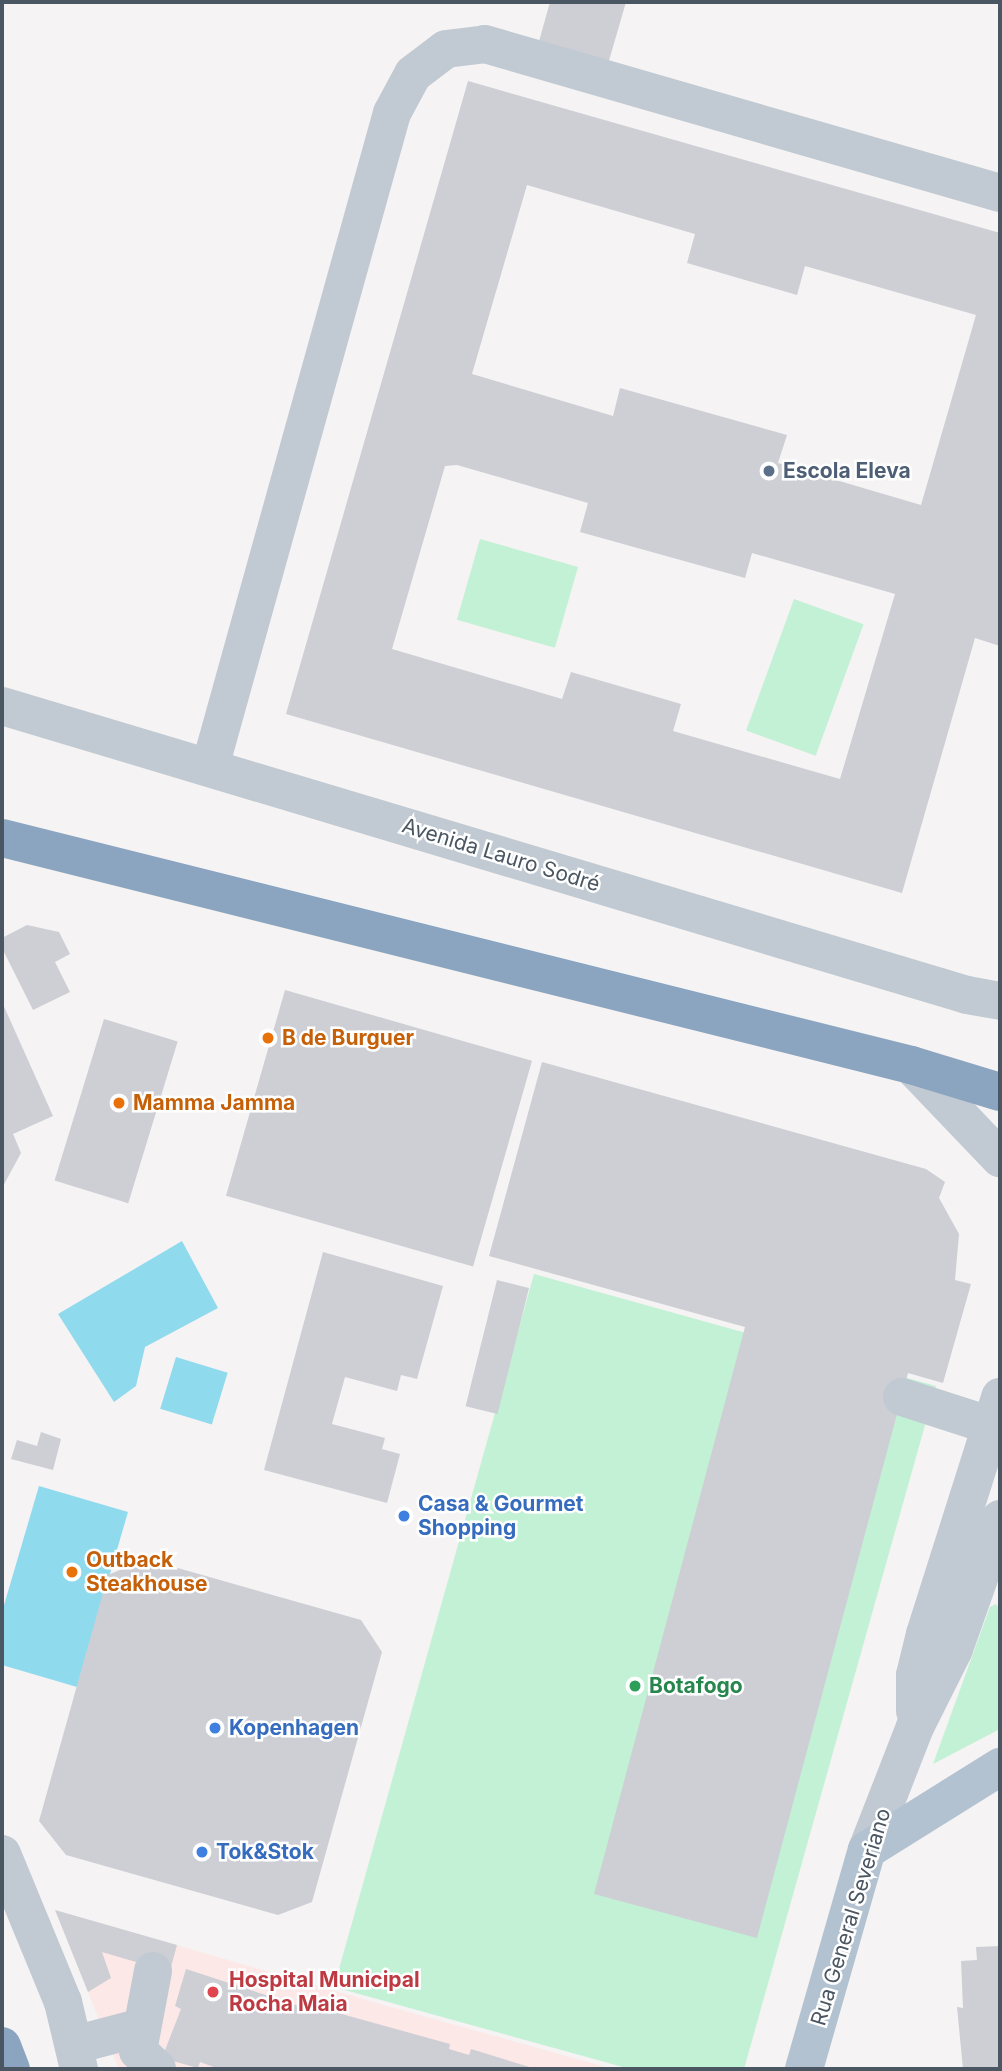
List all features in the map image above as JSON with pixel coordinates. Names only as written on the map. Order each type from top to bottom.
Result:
[{"type":"highway","points":[[2,838],[911,1065],[1000,1091]]},
{"type":"highway","points":[[2,2046],[11,2069]]},
{"type":"main road","points":[[867,1850],[1000,1767]]},
{"type":"main road","name":"Rua General Severiano","points":[[804,2069],[867,1850]]},
{"type":"street","points":[[210,767],[392,113],[413,74],[446,49],[485,44],[1000,193]]},
{"type":"street","name":"Avenida Lauro Sodré","points":[[2,706],[967,995],[1000,1000]]},
{"type":"street","points":[[911,1065],[1000,1158]]},
{"type":"street","points":[[902,1397],[996,1411]]},
{"type":"street","name":"Rua General Severiano","points":[[915,1727],[915,1675],[925,1634],[996,1411]]},
{"type":"street","name":"Rua General Severiano","points":[[867,1850],[915,1727],[954,1648],[997,1548]]},
{"type":"street","points":[[16,1863],[63,2003],[76,2057],[139,2028]]},
{"type":"street","points":[[153,1971],[139,2028],[138,2051],[157,2069]]},
{"type":"shaded area","name":"Hospital Municipal Rocha Maia","points":[[55,1910],[380,2004],[613,2069],[119,2069]]},
{"type":"green space","points":[[480,539],[578,567],[555,648],[457,620]]},
{"type":"green space","points":[[794,599],[864,624],[816,756],[746,731]]},
{"type":"green space","name":"Botafogo","points":[[534,1274],[936,1386],[744,2069],[630,2069],[334,1987]]},
{"type":"green space","points":[[996,1604],[1000,1610],[1000,1729],[933,1764],[990,1607]]},
{"type":"water","points":[[182,1241],[218,1308],[145,1347],[136,1386],[114,1402],[58,1314]]},
{"type":"water","points":[[176,1357],[228,1373],[212,1424],[160,1409]]},
{"type":"water","points":[[39,1486],[128,1512],[77,1687],[2,1665],[2,1612]]},
{"type":"building","points":[[550,2],[626,2],[608,64],[538,45]]},
{"type":"building","points":[[468,81],[1000,233],[1000,646],[975,638],[902,893],[286,714]],"holes":[[[527,185],[695,234],[687,263],[797,295],[805,266],[976,315],[921,505],[778,463],[787,435],[620,388],[613,416],[472,374]],[[457,465],[588,503],[580,532],[745,578],[752,553],[895,594],[840,779],[673,731],[681,704],[571,672],[562,699],[392,649],[445,466]]]},
{"type":"building","points":[[27,925],[59,932],[70,954],[55,962],[70,992],[33,1010],[2,948],[2,938]]},
{"type":"building","points":[[285,990],[532,1061],[473,1267],[226,1196]]},
{"type":"building","points":[[2,1002],[53,1116],[13,1134],[21,1153],[2,1188]]},
{"type":"building","points":[[104,1019],[178,1042],[128,1203],[55,1181]]},
{"type":"building","points":[[542,1062],[926,1169],[945,1182],[939,1198],[959,1234],[955,1280],[971,1284],[943,1383],[908,1373],[757,1938],[594,1894],[745,1327],[489,1256]]},
{"type":"building","points":[[323,1252],[443,1286],[417,1379],[401,1375],[397,1391],[345,1377],[332,1424],[385,1438],[382,1449],[400,1454],[387,1503],[264,1470]]},
{"type":"building","points":[[497,1280],[529,1288],[498,1414],[466,1406]]},
{"type":"building","points":[[41,1432],[61,1439],[53,1470],[11,1459],[17,1440],[37,1446]]},
{"type":"building","points":[[146,1559],[361,1620],[382,1652],[312,1902],[278,1915],[66,1855],[39,1821],[108,1575]]},
{"type":"building","points":[[55,1910],[177,1945],[171,1967],[146,1965],[102,1952],[111,1978],[88,1992]]},
{"type":"building","points":[[1000,1946],[1000,2069],[963,2069],[957,2007],[963,2008],[961,1961],[977,1960],[976,1947]]},
{"type":"building","points":[[186,1969],[318,2012],[320,2008],[450,2044],[449,2049],[469,2055],[471,2049],[536,2069],[219,2069],[200,2062],[198,2068],[162,2058],[181,2009],[175,2006]]},
{"type":"place","name":"Escola Eleva","points":[[769,471]]},
{"type":"place","name":"B de Burguer","points":[[268,1038]]},
{"type":"place","name":"Mamma Jamma","points":[[119,1103]]},
{"type":"place","name":"Casa & Gourmet Shopping","points":[[404,1516]]},
{"type":"place","name":"Outback Steakhouse","points":[[72,1572]]},
{"type":"place","name":"Botafogo","points":[[635,1686]]},
{"type":"place","name":"Kopenhagen","points":[[215,1728]]},
{"type":"place","name":"Tok&Stok","points":[[202,1852]]},
{"type":"place","name":"Hospital Municipal Rocha Maia","points":[[213,1992]]}]
